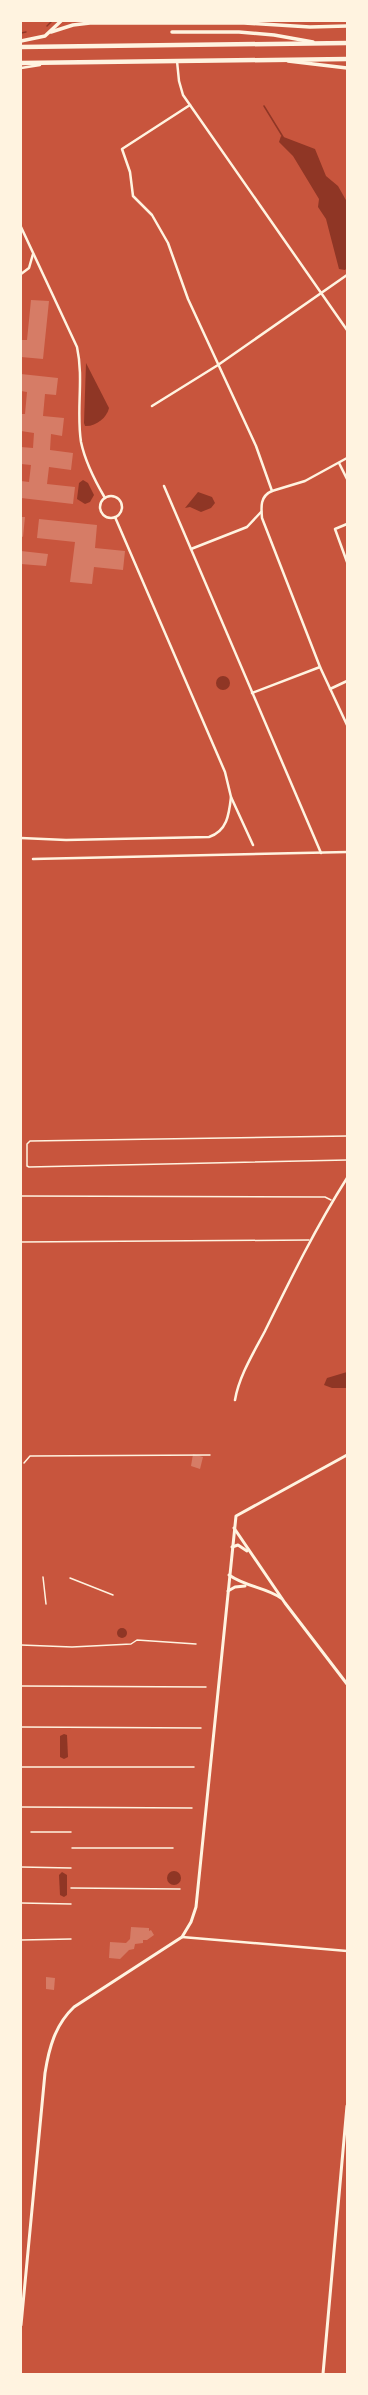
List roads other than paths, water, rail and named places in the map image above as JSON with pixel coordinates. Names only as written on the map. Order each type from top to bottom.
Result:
[{"type":"highway","points":[[21,47],[347,43]]},
{"type":"highway","points":[[21,63],[347,59]]},
{"type":"main road","points":[[51,32],[61,21]]},
{"type":"main road","points":[[118,21],[126,23]]},
{"type":"main road","points":[[266,23],[282,21]]},
{"type":"main road","points":[[21,41],[42,37],[51,32],[73,25],[126,23],[266,23],[310,27],[347,26]]},
{"type":"main road","points":[[172,32],[274,35],[322,43]]},
{"type":"main road","points":[[280,60],[347,68]]},
{"type":"street","points":[[177,60],[179,81],[190,105],[321,295],[347,330]]},
{"type":"street","points":[[21,68],[50,63]]},
{"type":"street","points":[[190,105],[122,149],[130,172],[134,196],[152,214],[168,243],[188,299],[256,446],[272,491]]},
{"type":"street","points":[[21,227],[77,347],[81,367],[82,442],[87,460],[104,498]]},
{"type":"street","points":[[21,274],[30,268],[33,252]]},
{"type":"street","points":[[152,406],[218,365],[321,295],[347,275]]},
{"type":"street","points":[[347,458],[304,481],[272,491],[260,504],[268,538],[320,667],[347,725]]},
{"type":"street","points":[[339,463],[347,479]]},
{"type":"street","points":[[164,486],[321,853]]},
{"type":"street","points":[[112,496],[120,501],[121,510],[115,517],[108,518],[101,513],[100,506],[104,498],[112,496]]},
{"type":"street","points":[[191,549],[247,527],[261,512]]},
{"type":"street","points":[[115,517],[225,772],[231,797],[253,845]]},
{"type":"street","points":[[347,524],[335,529],[347,562]]},
{"type":"street","points":[[252,693],[320,667]]},
{"type":"street","points":[[330,689],[347,681]]},
{"type":"street","points":[[21,838],[66,840],[209,837],[221,831],[230,815],[231,797]]},
{"type":"street","points":[[33,859],[151,855],[347,852]]},
{"type":"street","points":[[235,1400],[236,1391],[251,1358],[309,1240],[331,1200],[347,1178]]},
{"type":"street","points":[[21,2325],[45,2072],[54,2035],[64,2018],[74,2007],[182,1937],[194,1914],[200,1884],[227,1592],[234,1527],[238,1514],[347,1455]]},
{"type":"street","points":[[234,1527],[250,1554],[285,1603],[347,1684]]},
{"type":"street","points":[[232,1546],[238,1545],[250,1554]]},
{"type":"street","points":[[229,1575],[246,1585],[271,1593],[285,1603]]},
{"type":"street","points":[[227,1592],[235,1587],[246,1585]]},
{"type":"street","points":[[182,1937],[347,1951]]},
{"type":"street","points":[[323,2374],[347,2106]]},
{"type":"lane","points":[[347,1136],[30,1141],[27,1144],[27,1166],[347,1160]]},
{"type":"lane","points":[[21,1196],[317,1197],[331,1200]]},
{"type":"lane","points":[[21,1242],[309,1240]]},
{"type":"lane","points":[[24,1463],[30,1456],[210,1455]]},
{"type":"lane","points":[[43,1577],[46,1604]]},
{"type":"lane","points":[[70,1578],[113,1595]]},
{"type":"lane","points":[[21,1645],[72,1647],[130,1644],[137,1640],[196,1644]]},
{"type":"lane","points":[[21,1686],[206,1687]]},
{"type":"lane","points":[[21,1727],[201,1728]]},
{"type":"lane","points":[[21,1767],[194,1767]]},
{"type":"lane","points":[[21,1807],[192,1808]]},
{"type":"lane","points":[[31,1832],[71,1832]]},
{"type":"lane","points":[[72,1848],[173,1848]]},
{"type":"lane","points":[[21,1866],[70,1868]]},
{"type":"lane","points":[[71,1888],[180,1889]]},
{"type":"lane","points":[[21,1903],[71,1904]]},
{"type":"lane","points":[[21,1940],[71,1939]]},
{"type":"waterway","points":[[47,26],[52,21]]},
{"type":"waterway","points":[[21,33],[26,32]]},
{"type":"waterway","points":[[264,106],[283,137]]}]
